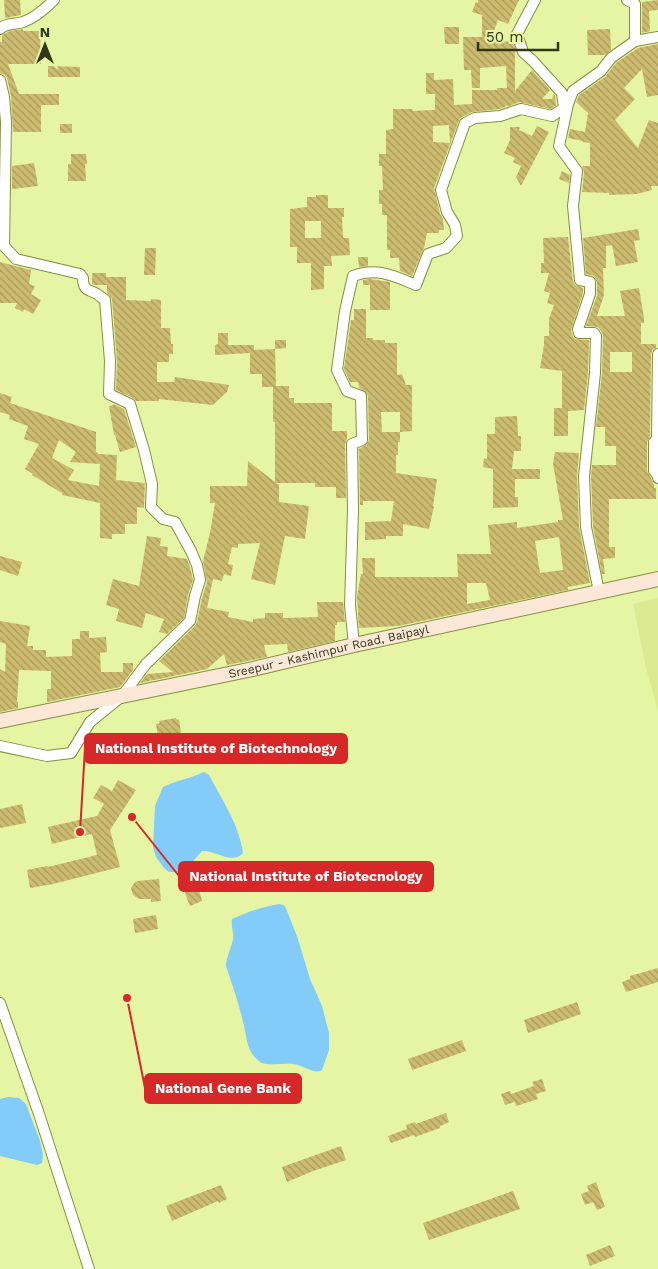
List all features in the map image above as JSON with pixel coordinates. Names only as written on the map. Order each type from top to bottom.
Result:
[{"type":"street","points":[[0,29],[4,25],[23,22],[40,13],[54,0]]},
{"type":"street","points":[[354,645],[350,605],[353,510],[352,444],[362,440],[361,396],[347,391],[337,370],[344,311],[353,276],[364,272],[388,274],[416,285],[428,254],[446,248],[457,236],[455,225],[447,212],[442,190],[465,123],[475,118],[500,116],[521,109],[552,116],[564,108],[562,93],[523,52],[516,34],[535,0]]},
{"type":"street","points":[[627,0],[635,4],[635,40]]},
{"type":"street","points":[[599,592],[586,527],[584,476],[595,373],[596,336],[594,333],[579,333],[578,329],[590,294],[590,282],[580,280],[574,206],[577,171],[559,146],[568,104],[574,91],[601,71],[611,58],[635,40],[658,37]]},
{"type":"street","points":[[0,80],[4,97],[6,122],[4,246],[16,259],[80,274],[84,278],[84,284],[88,291],[105,300],[110,361],[109,394],[130,404],[152,484],[151,507],[163,519],[175,522],[191,551],[197,565],[200,580],[190,621],[146,664],[122,696],[90,722],[71,753],[47,756],[0,746]]},
{"type":"street","points":[[658,354],[657,439],[654,442],[654,471],[658,478]]},
{"type":"street","name":"Sreepur - Kashimpur Road, Baipayl","points":[[0,721],[253,669],[354,645],[658,579]]},
{"type":"street","points":[[0,1003],[39,1114],[89,1269]]},
{"type":"shaded area","points":[[658,598],[658,711],[646,668],[633,604]]},
{"type":"water","points":[[204,772],[209,775],[229,812],[238,832],[243,853],[234,858],[202,851],[183,872],[169,872],[156,857],[153,847],[155,806],[163,787]]},
{"type":"water","points":[[280,904],[285,906],[297,936],[310,979],[322,1006],[329,1033],[329,1050],[322,1070],[319,1071],[312,1071],[293,1064],[266,1064],[254,1057],[248,1045],[240,1008],[226,966],[233,939],[232,919],[268,906]]},
{"type":"water","points":[[8,1097],[19,1098],[26,1104],[40,1141],[43,1154],[42,1163],[37,1165],[0,1156],[0,1099]]},
{"type":"building","points":[[4,0],[20,0],[21,15],[5,18]]},
{"type":"building","points":[[478,0],[519,0],[508,24],[498,20],[491,39],[502,39],[501,42],[512,41],[515,48],[515,91],[532,70],[550,90],[542,99],[552,99],[554,94],[556,105],[551,109],[519,102],[499,109],[472,112],[459,120],[434,188],[443,219],[444,230],[439,230],[439,233],[427,233],[424,248],[412,276],[400,271],[399,258],[390,258],[390,250],[387,250],[387,215],[382,215],[382,204],[379,204],[379,190],[383,190],[382,166],[379,166],[379,154],[386,154],[386,130],[393,129],[393,109],[412,109],[413,111],[435,110],[435,94],[426,94],[426,73],[434,73],[434,80],[453,79],[454,105],[472,104],[472,90],[507,88],[506,66],[480,68],[480,88],[472,88],[471,70],[464,70],[463,37],[482,37],[482,15],[472,12],[476,2],[478,3]],"holes":[[[449,125],[450,143],[433,142],[433,126]]]},
{"type":"building","points":[[658,0],[658,10],[649,11],[650,31],[642,33],[642,2]]},
{"type":"building","points":[[444,27],[459,27],[459,44],[445,44]]},
{"type":"building","points":[[23,29],[23,31],[40,31],[41,64],[8,64],[19,94],[59,94],[59,105],[41,105],[41,132],[13,132],[11,96],[7,78],[0,73],[0,42],[2,42],[2,35],[10,31]]},
{"type":"building","points":[[610,29],[611,50],[605,55],[588,55],[587,30]]},
{"type":"building","points":[[658,44],[658,95],[647,97],[642,69],[624,88],[635,99],[615,120],[638,148],[649,120],[658,123],[658,186],[651,186],[652,190],[637,194],[609,195],[609,193],[582,192],[584,172],[582,166],[590,166],[590,143],[568,138],[570,129],[585,132],[588,113],[576,102],[579,95],[605,77],[616,63],[638,48]]},
{"type":"building","points":[[48,66],[80,67],[80,77],[48,77]]},
{"type":"building","points":[[60,124],[72,124],[72,133],[60,133]]},
{"type":"building","points":[[537,126],[549,132],[521,186],[516,177],[521,166],[513,162],[515,158],[504,153],[510,140],[510,127],[520,127],[519,130],[532,136]]},
{"type":"building","points":[[71,154],[86,154],[86,181],[68,181],[68,164],[71,164]]},
{"type":"building","points":[[34,163],[38,186],[12,189],[12,166]]},
{"type":"building","points":[[562,171],[570,175],[569,183],[559,179]]},
{"type":"building","points":[[316,195],[328,195],[328,208],[344,208],[344,217],[342,217],[343,238],[349,238],[350,255],[331,256],[332,266],[324,266],[324,289],[311,290],[311,263],[297,263],[297,247],[290,247],[290,209],[307,207],[307,197],[316,197]],"holes":[[[305,221],[321,221],[321,238],[305,238]]]},
{"type":"building","points":[[638,229],[640,240],[634,241],[638,262],[616,266],[612,245],[606,246],[606,268],[603,268],[604,295],[597,316],[625,316],[620,291],[639,288],[644,318],[644,323],[641,323],[641,344],[656,344],[656,348],[652,350],[651,354],[650,436],[647,442],[647,471],[654,484],[654,488],[656,488],[656,499],[609,499],[609,547],[615,547],[615,558],[603,559],[605,574],[602,574],[593,526],[591,476],[592,465],[616,465],[616,446],[605,446],[605,427],[596,427],[602,373],[603,336],[598,327],[586,326],[597,296],[597,282],[594,276],[586,274],[583,238]],"holes":[[[610,352],[632,352],[632,372],[610,372]]]},
{"type":"building","points":[[568,237],[573,281],[575,285],[583,288],[571,331],[576,339],[589,340],[588,373],[584,410],[568,411],[568,436],[554,436],[554,408],[562,408],[562,371],[540,368],[544,336],[549,336],[549,319],[554,305],[547,303],[550,293],[544,291],[549,273],[541,273],[541,263],[544,263],[543,238]]},
{"type":"building","points":[[145,248],[156,248],[155,275],[144,275]]},
{"type":"building","points":[[358,257],[368,257],[368,266],[359,267]]},
{"type":"building","points":[[0,262],[31,270],[29,284],[35,286],[31,294],[41,300],[33,314],[24,309],[23,312],[15,308],[17,303],[0,303]]},
{"type":"building","points":[[92,273],[106,273],[106,277],[126,277],[126,300],[161,300],[161,328],[170,328],[173,354],[169,354],[169,362],[157,362],[157,382],[174,382],[175,377],[229,385],[227,392],[213,405],[159,399],[159,401],[136,401],[116,390],[117,361],[112,299],[107,293],[107,285],[92,284]]},
{"type":"building","points":[[370,279],[390,282],[390,310],[370,310],[370,285],[363,285],[363,280]]},
{"type":"building","points":[[354,309],[366,309],[366,338],[385,340],[385,343],[397,343],[397,375],[402,374],[406,385],[412,385],[412,431],[400,432],[398,455],[396,455],[396,473],[437,479],[429,529],[403,524],[403,536],[386,536],[386,539],[365,540],[365,522],[391,521],[394,501],[363,501],[363,505],[360,505],[359,449],[367,444],[369,440],[368,396],[366,392],[359,388],[358,382],[350,382],[344,369],[351,320],[354,320]],"holes":[[[381,412],[400,412],[400,432],[382,432]]]},
{"type":"building","points":[[218,333],[228,333],[228,345],[254,345],[254,350],[275,349],[276,386],[289,386],[289,398],[294,398],[294,403],[332,403],[332,431],[347,431],[345,444],[346,498],[336,498],[336,487],[315,487],[315,483],[276,483],[279,485],[279,502],[309,506],[305,539],[285,536],[275,585],[251,579],[260,543],[238,544],[238,548],[232,547],[228,564],[233,565],[231,576],[224,574],[222,581],[213,579],[207,608],[229,612],[228,617],[253,622],[253,619],[265,618],[265,613],[283,613],[283,618],[318,617],[317,602],[343,602],[345,622],[337,622],[337,625],[335,625],[335,641],[288,652],[287,644],[264,645],[267,657],[227,665],[224,654],[207,669],[140,683],[147,674],[173,672],[159,661],[197,622],[207,582],[203,561],[215,503],[210,503],[210,486],[247,486],[248,461],[275,482],[273,387],[262,387],[262,374],[250,374],[250,353],[215,355]]},
{"type":"building","points":[[275,340],[286,340],[286,348],[275,349]]},
{"type":"building","points":[[0,393],[12,397],[10,403],[96,432],[96,452],[98,454],[117,455],[116,480],[145,483],[144,508],[137,507],[137,524],[125,524],[125,534],[112,534],[112,539],[100,538],[100,503],[62,495],[62,493],[25,469],[39,444],[24,439],[28,426],[9,419],[10,415],[0,412]],"holes":[[[59,440],[76,452],[70,462],[100,464],[99,486],[68,480],[74,470],[52,458]]]},
{"type":"building","points":[[114,404],[124,409],[136,447],[120,452],[114,435],[109,406]]},
{"type":"building","points":[[517,416],[518,436],[521,436],[521,451],[514,451],[512,469],[540,469],[540,479],[515,479],[515,497],[518,497],[518,507],[493,508],[493,469],[483,467],[484,458],[487,459],[487,434],[495,434],[495,417]]},
{"type":"building","points":[[555,452],[579,453],[577,476],[579,527],[590,583],[568,587],[568,590],[398,626],[359,628],[357,597],[361,574],[363,574],[362,558],[375,558],[375,577],[458,577],[457,554],[491,554],[488,525],[517,522],[517,528],[563,520],[553,464]],"holes":[[[559,537],[563,570],[540,573],[535,541]],[[467,583],[486,583],[490,600],[467,604]]]},
{"type":"building","points":[[147,536],[161,538],[160,546],[168,547],[167,556],[187,559],[193,580],[184,618],[167,634],[159,632],[164,619],[146,613],[142,628],[116,621],[119,609],[106,605],[113,579],[139,586]]},
{"type":"building","points":[[0,556],[22,562],[18,576],[0,570]]},
{"type":"building","points":[[0,621],[30,626],[27,646],[33,646],[33,650],[46,650],[46,657],[72,656],[72,639],[80,639],[80,631],[89,631],[89,638],[106,637],[107,652],[100,653],[101,672],[123,672],[123,663],[133,663],[133,670],[120,687],[47,702],[47,689],[51,689],[51,671],[19,670],[18,708],[0,712],[0,669],[5,672],[6,644],[0,642]]},
{"type":"building","points":[[176,718],[177,720],[179,719],[182,740],[159,744],[156,724],[160,723],[159,721]]},
{"type":"building","points":[[118,780],[136,790],[110,830],[120,867],[30,888],[27,870],[97,855],[92,834],[52,844],[48,827],[97,816],[104,804],[93,798],[101,785],[112,791]]},
{"type":"building","points":[[22,804],[26,823],[0,828],[0,809]]},
{"type":"building","points":[[159,879],[161,901],[151,902],[151,899],[139,899],[133,895],[131,888],[135,882]]},
{"type":"building","points":[[197,883],[202,901],[190,906],[183,888]]},
{"type":"building","points":[[156,915],[158,929],[135,933],[133,919]]},
{"type":"building","points":[[658,968],[658,982],[626,992],[622,982],[630,979],[630,976]]},
{"type":"building","points":[[577,1002],[581,1014],[528,1033],[524,1020]]},
{"type":"building","points":[[462,1040],[466,1051],[412,1070],[408,1059]]},
{"type":"building","points":[[542,1079],[546,1091],[536,1094],[538,1099],[516,1106],[515,1102],[505,1105],[501,1094],[510,1091],[511,1094],[534,1086],[532,1082]]},
{"type":"building","points":[[446,1113],[449,1122],[440,1126],[440,1128],[391,1143],[388,1136],[407,1129],[406,1125],[415,1122],[416,1124]]},
{"type":"building","points":[[341,1146],[346,1160],[287,1182],[282,1167]]},
{"type":"building","points":[[596,1182],[605,1207],[597,1210],[593,1202],[585,1205],[581,1194],[589,1191],[587,1186]]},
{"type":"building","points":[[221,1185],[227,1199],[172,1221],[166,1206]]},
{"type":"building","points":[[513,1191],[520,1209],[429,1240],[423,1223]]},
{"type":"building","points":[[610,1245],[615,1256],[590,1266],[586,1255]]},
{"type":"place","name":"National Institute of Biotecnology","points":[[132,817]]},
{"type":"place","name":"National Institute of Biotechnology","points":[[80,832]]},
{"type":"place","name":"National Gene Bank","points":[[127,998]]}]
